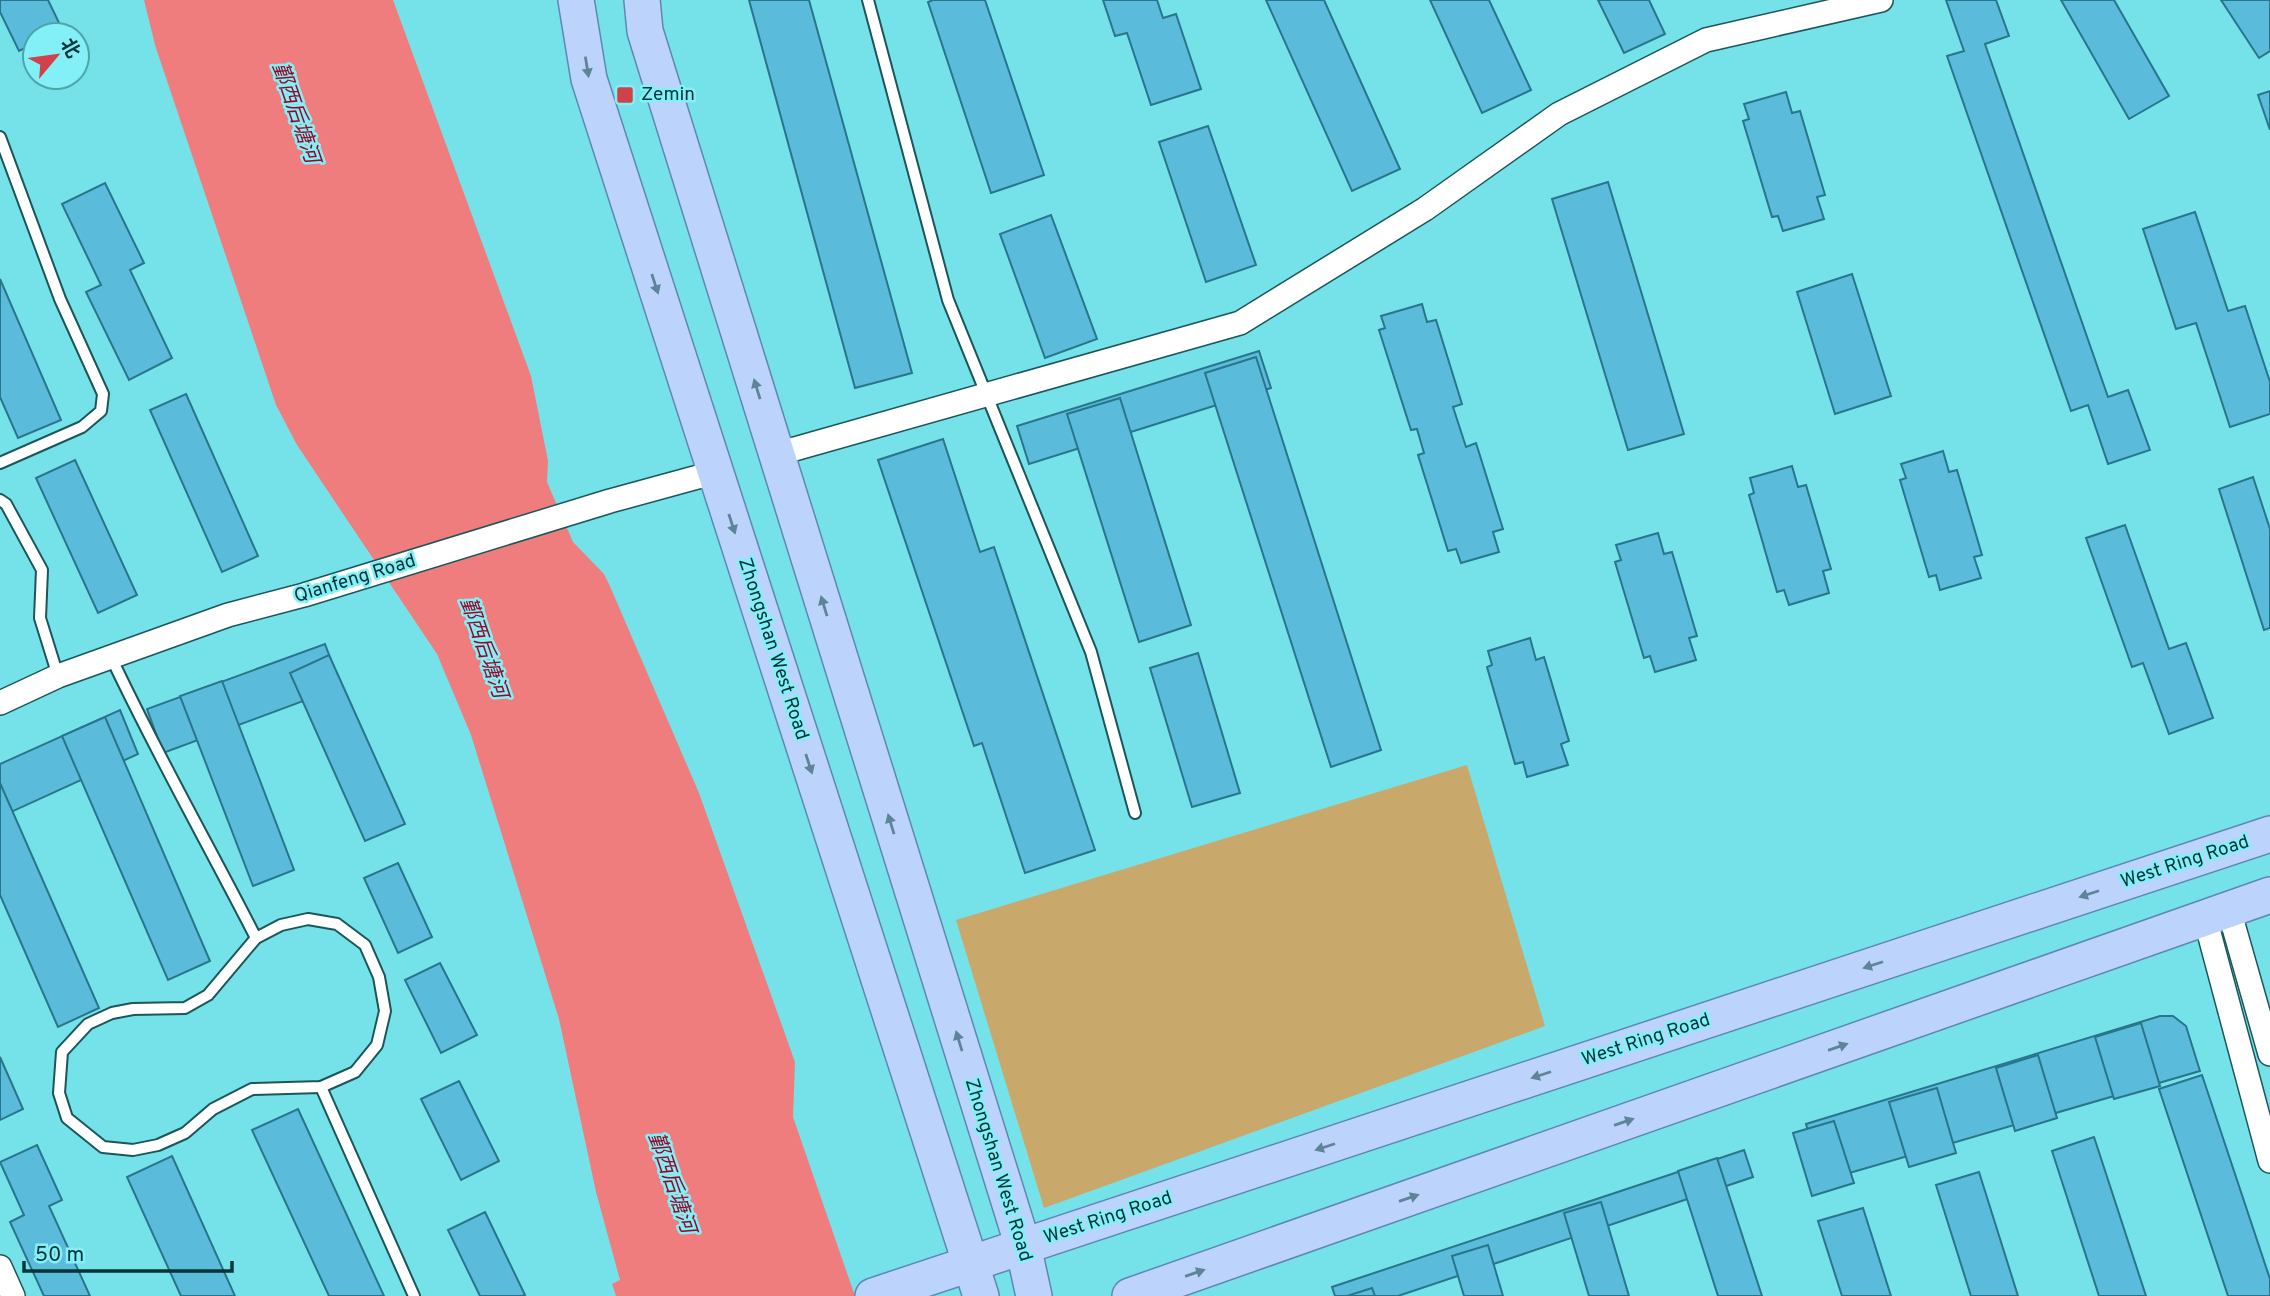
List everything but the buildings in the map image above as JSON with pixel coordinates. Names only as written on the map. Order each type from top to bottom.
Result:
[{"type":"main road","name":"Zhongshan West Road","points":[[576,0],[589,79],[976,1281]]},
{"type":"main road","name":"Zhongshan West Road","points":[[642,0],[645,31],[1023,1247],[1034,1296]]},
{"type":"main road","name":"West Ring Road","points":[[885,1292],[976,1281],[1023,1247],[2270,834]]},
{"type":"main road","points":[[1130,1296],[2270,895]]},
{"type":"street","points":[[777,454],[1240,323],[1425,209],[1559,114],[1706,40],[1881,0]]},
{"type":"street","name":"Qianfeng Road","points":[[0,704],[58,676],[228,615],[304,595],[610,501],[716,472]]},
{"type":"street","points":[[2217,914],[2270,1054]]},
{"type":"street","points":[[2217,914],[2270,1161]]},
{"type":"street","points":[[0,1267],[13,1296]]},
{"type":"lane","points":[[868,0],[948,300],[1091,652],[1135,813]]},
{"type":"lane","points":[[0,137],[60,299],[103,394],[101,411],[82,427],[0,463]]},
{"type":"lane","points":[[0,500],[6,504],[43,570],[40,618],[58,676]]},
{"type":"lane","points":[[111,657],[155,749],[189,807],[256,938]]},
{"type":"lane","points":[[308,919],[337,924],[365,945],[379,977],[385,1011],[377,1045],[355,1072],[321,1087],[252,1088],[213,1109],[185,1133],[158,1145],[133,1150],[103,1147],[67,1118],[59,1093],[62,1052],[88,1024],[112,1013],[133,1009],[185,1008],[208,995],[256,938],[281,925],[308,919]]},
{"type":"lane","points":[[321,1087],[414,1296]]},
{"type":"shaded area","points":[[1467,765],[1545,1026],[1044,1208],[956,920]]},
{"type":"water","name":"鄞西后塘河","points":[[144,0],[393,0],[531,376],[548,461],[547,482],[573,542],[604,574],[609,584],[699,793],[795,1062],[793,1117],[855,1296],[616,1296],[612,1284],[620,1280],[596,1192],[559,1019],[471,735],[437,654],[297,445],[276,405],[155,45]]},
{"type":"place","name":"Zemin","points":[[625,95]]}]
